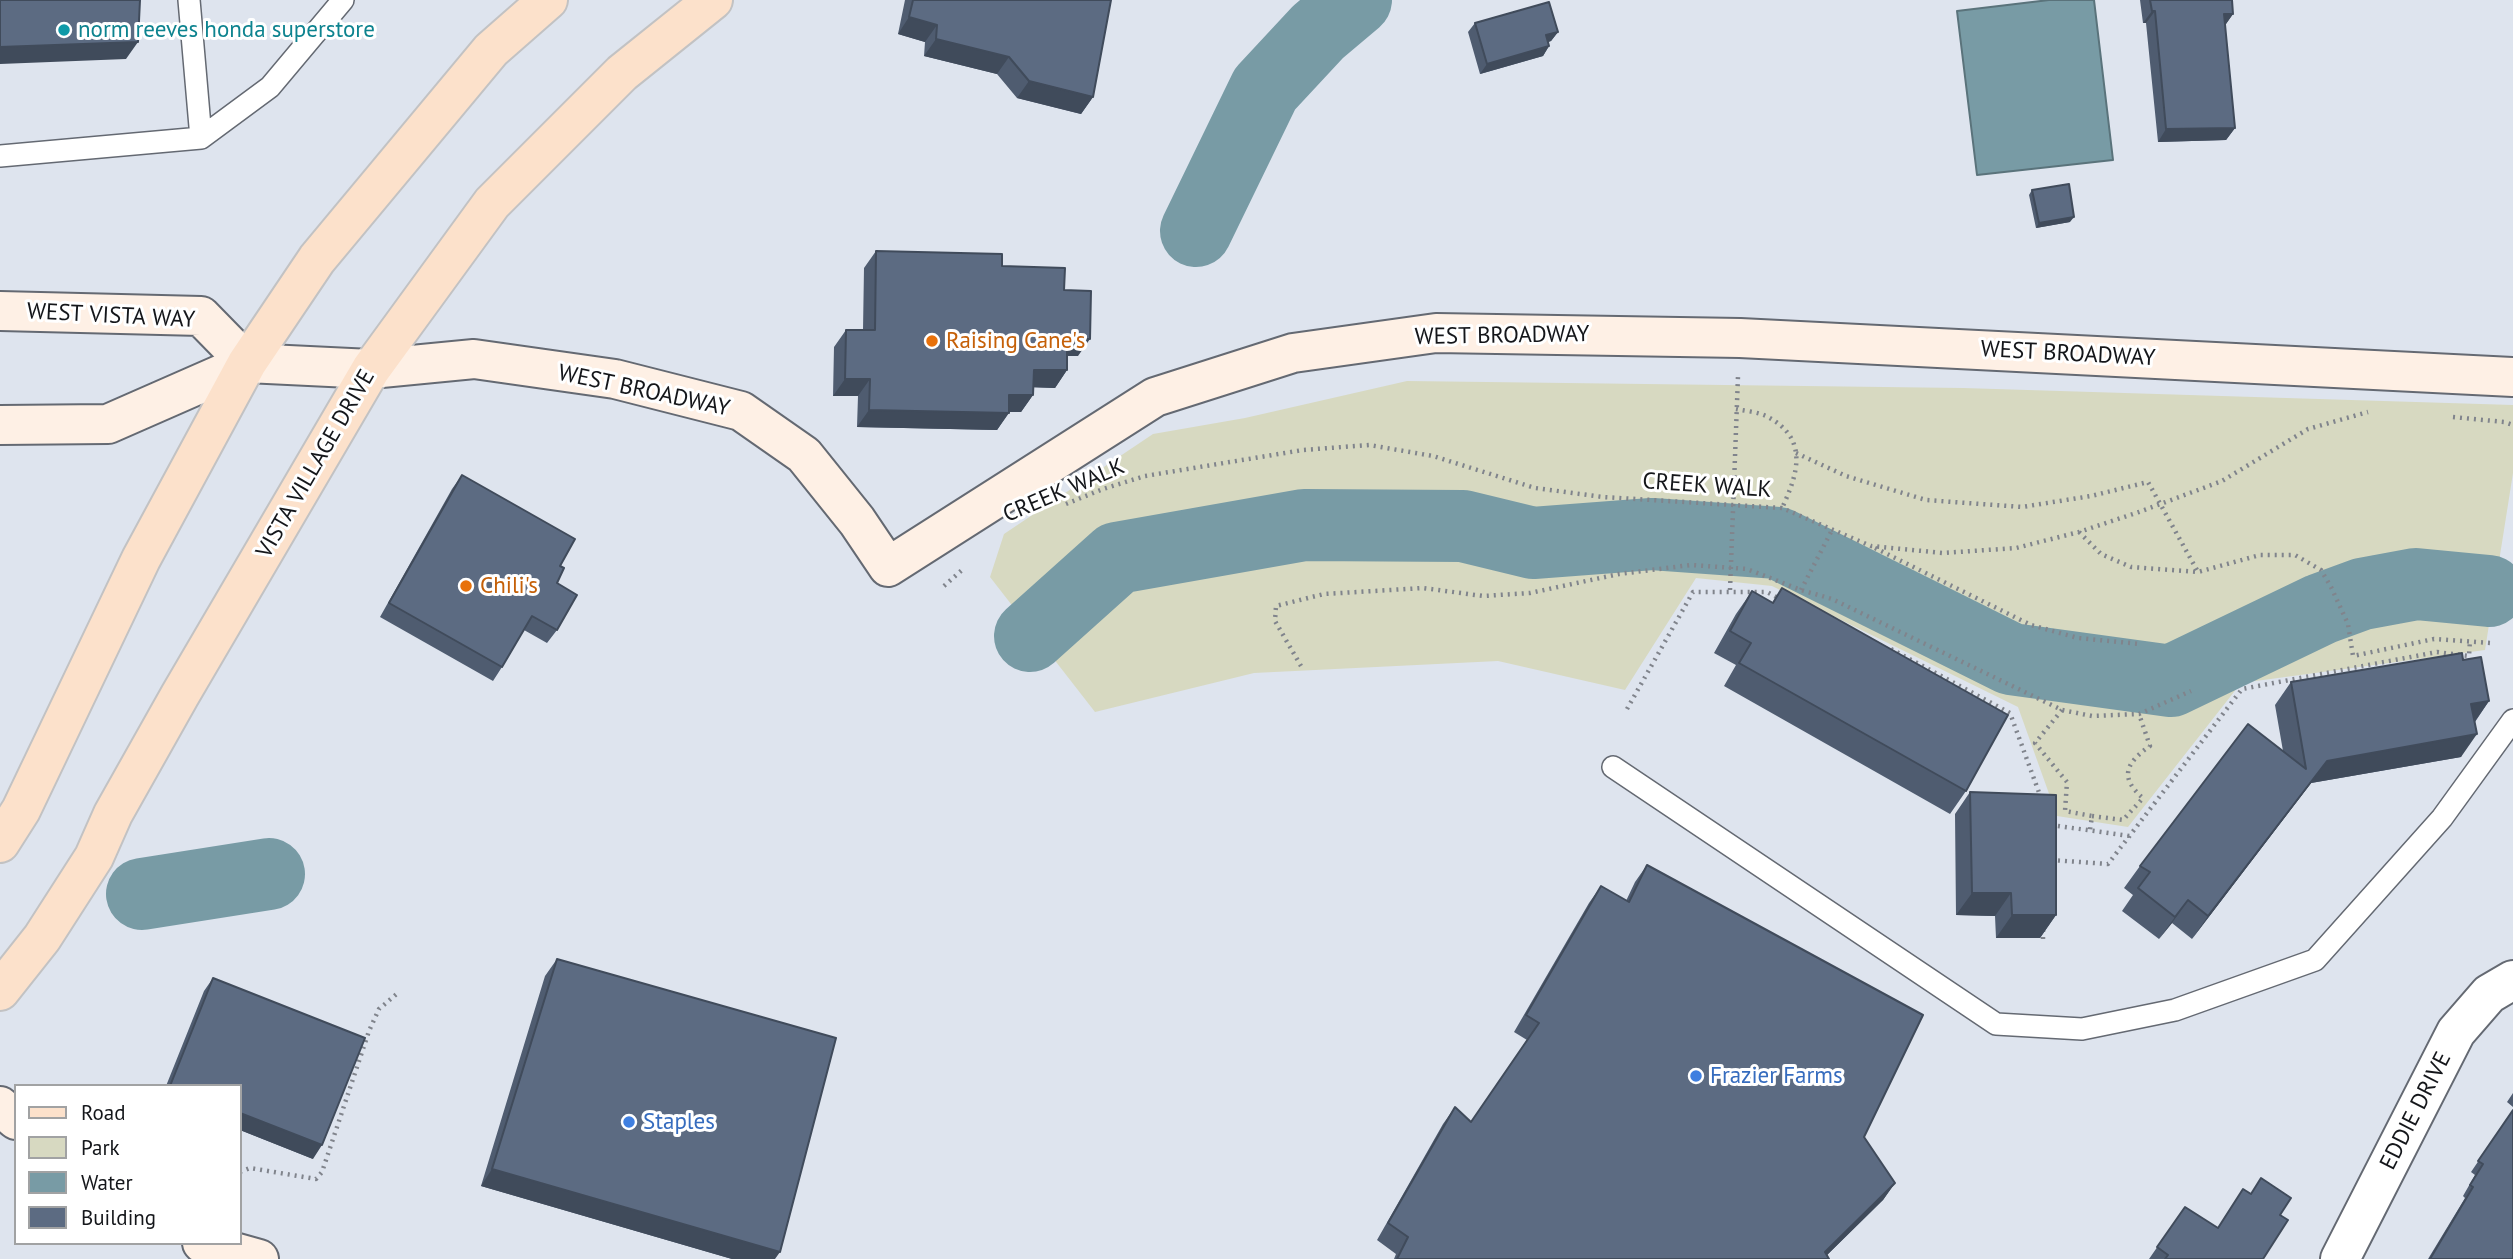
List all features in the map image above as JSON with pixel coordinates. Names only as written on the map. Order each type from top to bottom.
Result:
[{"type":"main road","points":[[0,843],[21,810],[141,559],[247,363],[317,259],[491,50],[548,0]]},
{"type":"main road","name":"VISTA VILLAGE DRIVE","points":[[0,991],[42,937],[94,857],[133,778],[371,369],[492,203],[622,73],[713,0]]},
{"type":"street","name":"WEST VISTA WAY","points":[[0,311],[201,316],[247,363]]},
{"type":"street","name":"WEST BROADWAY","points":[[371,369],[474,359],[615,379],[741,411],[804,455],[857,521],[888,567],[1155,397],[1293,353],[1436,333],[1741,338],[2513,377]]},
{"type":"street","points":[[0,425],[108,424],[247,363],[371,369]]},
{"type":"street","name":"EDDIE DRIVE","points":[[2340,1259],[2456,1032],[2489,994],[2513,980]]},
{"type":"street","points":[[0,1106],[14,1118]]},
{"type":"street","points":[[209,1245],[259,1259]]},
{"type":"lane","points":[[189,0],[201,138]]},
{"type":"lane","points":[[0,156],[201,138],[270,87],[343,0]]},
{"type":"lane","points":[[1613,768],[1996,1024],[2082,1029],[2175,1010],[2315,960],[2442,818],[2513,720]]},
{"type":"path","points":[[1730,590],[1741,338]]},
{"type":"path","points":[[1736,409],[1766,416],[1788,431],[1796,453],[1795,479],[1782,508]]},
{"type":"path","name":"CREEK WALK","points":[[1055,509],[1103,489],[1145,477],[1303,450],[1369,445],[1433,456],[1535,488],[1603,497],[1782,508],[1871,546],[1943,553],[2016,548],[2079,532],[2222,481],[2308,429],[2375,410]]},
{"type":"path","points":[[2452,417],[2513,425]]},
{"type":"path","points":[[1796,453],[1846,476],[1926,500],[2022,507],[2091,496],[2148,482],[2198,572]]},
{"type":"path","points":[[1801,590],[1832,530]]},
{"type":"path","points":[[2079,532],[2101,554],[2131,567],[2198,572],[2260,555],[2295,555],[2321,570],[2331,586],[2348,624],[2353,656],[2434,639],[2491,643]]},
{"type":"path","points":[[1871,546],[2031,625],[2078,638],[2140,644]]},
{"type":"path","points":[[1301,666],[1275,621],[1276,606],[1324,594],[1423,588],[1483,596],[1530,593],[1619,574],[1691,565],[1747,569],[1832,599],[2063,709],[2092,716],[2139,714],[2192,691]]},
{"type":"path","points":[[944,586],[964,569]]},
{"type":"path","points":[[1627,709],[1693,592],[1767,592],[1790,604]]},
{"type":"path","points":[[2043,860],[2108,864],[2242,690],[2437,652],[2469,656],[2470,640]]},
{"type":"path","points":[[1884,646],[2010,713],[2041,800]]},
{"type":"path","points":[[2063,709],[2035,743],[2067,782],[2065,811],[2123,820],[2143,798],[2130,787],[2127,772],[2133,758],[2150,746],[2139,714]]},
{"type":"path","points":[[2090,830],[2092,816]]},
{"type":"path","points":[[2047,831],[2050,825],[2130,836]]},
{"type":"path","points":[[2043,929],[2043,943]]},
{"type":"path","points":[[242,1171],[250,1168],[316,1179],[322,1172],[369,1031],[379,1009],[399,992]]},
{"type":"green space","points":[[1407,381],[1963,388],[2513,405],[2513,473],[2485,650],[2241,683],[2128,827],[2057,816],[2018,707],[1772,586],[1696,578],[1625,690],[1498,661],[1254,673],[1095,712],[990,577],[1004,534],[1153,434],[1245,418]]},
{"type":"water","points":[[2049,0],[2094,0],[2113,160],[1977,175],[1957,11]]},
{"type":"building","name":"norm reeves honda superstore","points":[[0,0],[140,0],[138,42],[0,47]]},
{"type":"building","points":[[913,0],[1111,0],[1093,97],[1029,81],[1009,57],[936,39],[937,25],[909,17]]},
{"type":"building","points":[[2150,0],[2232,0],[2233,14],[2224,14],[2235,128],[2166,129],[2155,11],[2152,11]]},
{"type":"building","points":[[1549,2],[1558,32],[1546,35],[1549,46],[1487,64],[1475,23]]},
{"type":"building","points":[[2069,184],[2074,217],[2039,223],[2032,190]]},
{"type":"building","points":[[876,251],[1002,254],[1002,266],[1065,268],[1064,290],[1091,291],[1090,339],[1067,339],[1067,370],[1034,370],[1033,395],[1009,395],[1009,413],[869,410],[870,379],[845,379],[846,330],[875,330]]},
{"type":"building","points":[[462,475],[575,539],[560,566],[564,568],[557,583],[577,595],[557,630],[532,616],[502,667],[389,603]]},
{"type":"building","points":[[1782,588],[2008,715],[1966,791],[1739,663],[1751,643],[1730,631],[1752,591],[1773,603]]},
{"type":"building","points":[[2462,653],[2463,660],[2481,657],[2489,701],[2471,704],[2477,734],[2327,761],[2208,916],[2188,900],[2175,917],[2138,888],[2150,872],[2140,866],[2248,724],[2306,769],[2291,682]]},
{"type":"building","points":[[1970,792],[2056,795],[2056,915],[2012,915],[2011,893],[1972,893]]},
{"type":"building","points":[[1647,865],[1923,1015],[1864,1137],[1895,1183],[1825,1252],[1829,1259],[1397,1259],[1408,1237],[1388,1223],[1455,1107],[1471,1122],[1539,1023],[1526,1015],[1601,886],[1629,902]]},
{"type":"building","points":[[557,959],[836,1038],[780,1252],[492,1169]]},
{"type":"building","points":[[213,978],[365,1038],[322,1145],[242,1114],[242,1084],[171,1084]]},
{"type":"building","points":[[2513,1110],[2513,1259],[2430,1259],[2473,1187],[2470,1185],[2483,1164],[2478,1161]]},
{"type":"building","points":[[2261,1178],[2291,1198],[2280,1215],[2288,1220],[2263,1259],[2165,1259],[2168,1255],[2157,1247],[2185,1207],[2218,1228],[2243,1189],[2251,1194]]},
{"type":"waterway","points":[[1196,231],[1265,89],[1318,32],[1356,0]]},
{"type":"waterway","points":[[1030,636],[1117,558],[1304,525],[1463,526],[1533,543],[1652,534],[1778,543],[2011,659],[2171,681],[2321,609],[2362,594],[2416,584],[2489,591]]},
{"type":"waterway","points":[[142,894],[269,874]]},
{"type":"place","name":"norm reeves honda superstore","points":[[64,30]]},
{"type":"place","name":"Raising Cane's","points":[[932,341]]},
{"type":"place","name":"Chili's","points":[[466,586]]},
{"type":"place","name":"Frazier Farms","points":[[1696,1076]]},
{"type":"place","name":"Staples","points":[[629,1122]]}]
